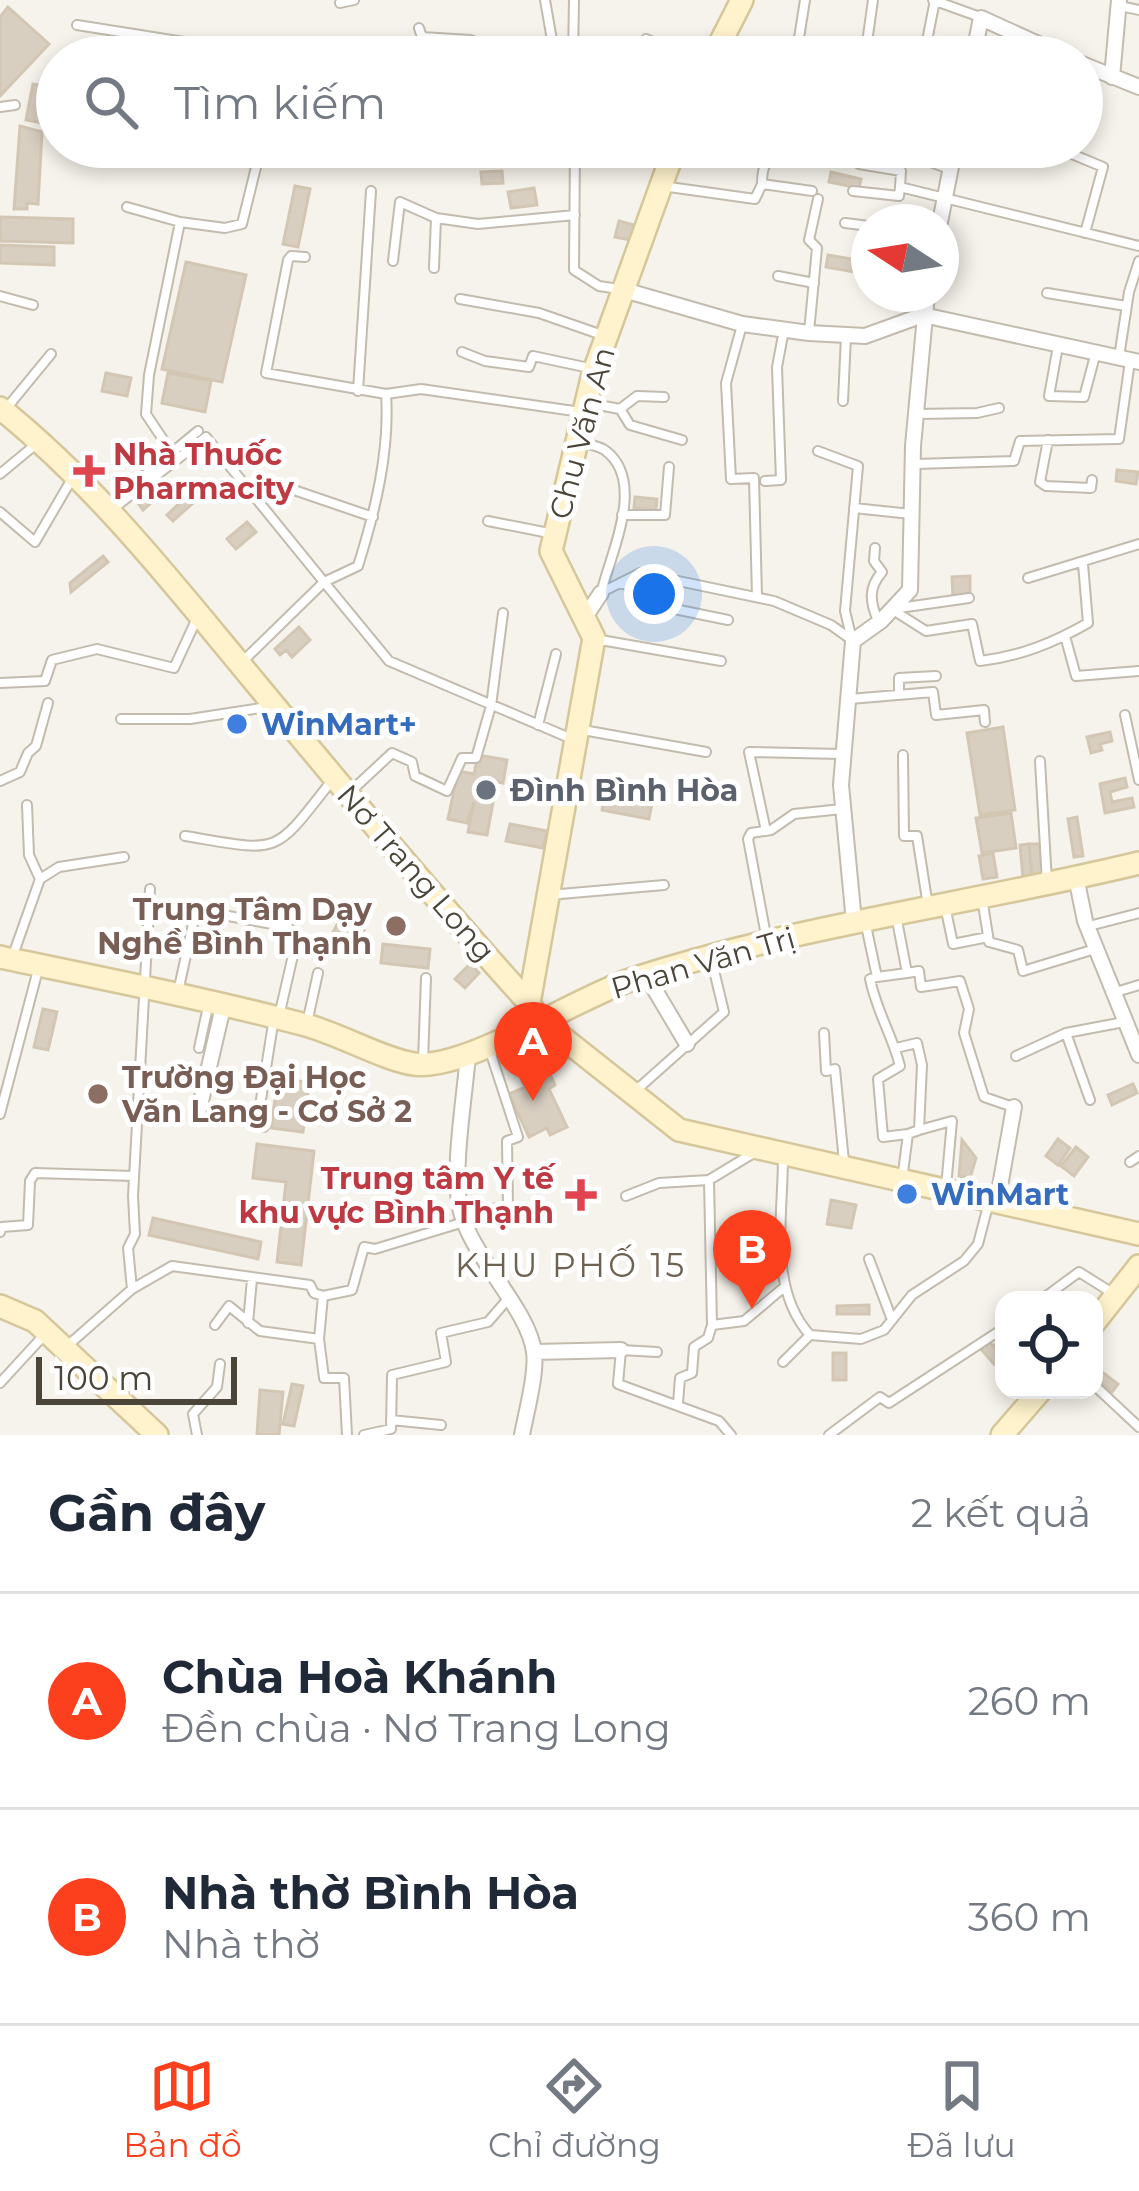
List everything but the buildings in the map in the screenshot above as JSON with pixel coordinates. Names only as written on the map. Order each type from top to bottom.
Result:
[{"type":"main road","points":[[724,36],[742,0]]},
{"type":"main road","name":"Chu Văn An","points":[[594,638],[551,551],[596,369],[667,168]]},
{"type":"main road","name":"Nơ Trang Long","points":[[2,410],[40,440],[107,510],[534,1011],[679,1130],[1139,1234]]},
{"type":"main road","points":[[534,1011],[548,896],[594,638]]},
{"type":"main road","name":"Phan Văn Trị","points":[[6,958],[307,1025],[414,1064],[478,1050],[534,1011],[711,956],[1139,863]]},
{"type":"main road","points":[[1103,1312],[1139,1266]]},
{"type":"main road","points":[[0,1306],[22,1313],[66,1347],[157,1435]]},
{"type":"main road","points":[[1008,1433],[1034,1399]]},
{"type":"street","points":[[1112,77],[1118,3]]},
{"type":"street","points":[[977,36],[981,17],[1022,36]]},
{"type":"street","points":[[1103,73],[1139,87]]},
{"type":"street","points":[[943,204],[950,169]]},
{"type":"street","points":[[624,290],[742,324],[784,330],[865,336],[923,315],[1129,360]]},
{"type":"street","points":[[860,921],[843,809],[853,641],[910,590],[924,312]]},
{"type":"street","points":[[585,617],[601,592]]},
{"type":"street","points":[[1076,877],[1088,926],[1136,1036],[1139,1055]]},
{"type":"street","points":[[646,975],[687,1045]]},
{"type":"street","points":[[198,1114],[217,1002]]},
{"type":"street","points":[[478,1050],[460,1148],[463,1216],[534,1352],[522,1435]]},
{"type":"street","points":[[993,1202],[1014,1107]]},
{"type":"street","points":[[534,1352],[621,1349]]},
{"type":"lane","points":[[340,3],[354,0]]},
{"type":"lane","points":[[545,0],[551,36]]},
{"type":"lane","points":[[573,36],[574,0]]},
{"type":"lane","points":[[799,36],[805,0]]},
{"type":"lane","points":[[868,36],[873,0]]},
{"type":"lane","points":[[928,36],[934,0],[981,17]]},
{"type":"lane","points":[[1118,3],[1139,10]]},
{"type":"lane","points":[[77,26],[149,36]]},
{"type":"lane","points":[[419,28],[422,36]]},
{"type":"lane","points":[[0,107],[15,105]]},
{"type":"lane","points":[[127,207],[180,222],[225,228],[242,224],[256,168]]},
{"type":"lane","points":[[575,168],[574,270],[599,286],[624,290]]},
{"type":"lane","points":[[661,186],[755,199],[763,168]]},
{"type":"lane","points":[[853,191],[899,196],[901,171],[883,168]]},
{"type":"lane","points":[[1085,232],[1103,168]]},
{"type":"lane","points":[[762,184],[815,195],[809,240],[817,248],[809,333]]},
{"type":"lane","points":[[900,187],[1139,246]]},
{"type":"lane","points":[[358,391],[371,191]]},
{"type":"lane","points":[[393,261],[400,202],[436,218],[478,224],[574,215]]},
{"type":"lane","points":[[434,268],[436,218]]},
{"type":"lane","points":[[172,453],[146,414],[148,375],[180,222]]},
{"type":"lane","points":[[845,224],[851,224]]},
{"type":"lane","points":[[305,257],[289,257],[266,373],[386,394],[421,389],[585,407],[620,409],[637,396],[664,397]]},
{"type":"lane","points":[[913,464],[1014,461],[1020,441],[1119,439],[1129,360],[1126,306],[1139,261]]},
{"type":"lane","points":[[778,276],[814,283]]},
{"type":"lane","points":[[1047,293],[1126,306]]},
{"type":"lane","points":[[0,296],[34,305]]},
{"type":"lane","points":[[460,298],[539,313],[607,337]]},
{"type":"lane","points":[[742,324],[726,383],[731,479],[754,478],[757,597]]},
{"type":"lane","points":[[765,481],[781,480],[777,367],[784,330]]},
{"type":"lane","points":[[843,401],[846,335]]},
{"type":"lane","points":[[1059,344],[1049,396],[1084,397],[1096,352]]},
{"type":"lane","points":[[462,352],[529,367],[533,356],[596,369]]},
{"type":"lane","points":[[2,410],[51,355]]},
{"type":"lane","points":[[240,664],[324,582],[358,566],[373,517],[388,414],[386,394]]},
{"type":"lane","points":[[915,414],[999,408]]},
{"type":"lane","points":[[620,409],[630,425],[682,440]]},
{"type":"lane","points":[[107,510],[198,431]]},
{"type":"lane","points":[[107,510],[206,437],[389,661],[538,725],[575,735],[706,752]]},
{"type":"lane","points":[[0,474],[40,440]]},
{"type":"lane","points":[[1048,440],[1040,482],[1091,488],[1092,480]]},
{"type":"lane","points":[[578,441],[606,451],[622,473],[622,515],[601,592]]},
{"type":"lane","points":[[818,451],[857,466],[845,611],[853,641]]},
{"type":"lane","points":[[622,515],[664,514],[669,467]]},
{"type":"lane","points":[[0,512],[35,542],[74,476]]},
{"type":"lane","points":[[288,488],[373,517]]},
{"type":"lane","points":[[854,508],[911,514]]},
{"type":"lane","points":[[488,521],[556,535]]},
{"type":"lane","points":[[1028,578],[1139,544]]},
{"type":"lane","points":[[875,548],[874,561],[882,572],[872,589],[871,604],[878,623]]},
{"type":"lane","points":[[892,609],[926,632],[972,625],[980,662],[1045,647],[1088,623],[1083,564]]},
{"type":"lane","points":[[601,592],[640,573],[799,609],[853,641]]},
{"type":"lane","points":[[620,583],[649,592],[655,605],[728,620]]},
{"type":"lane","points":[[892,609],[969,598]]},
{"type":"lane","points":[[0,682],[45,681],[52,660],[97,649],[174,668],[199,614]]},
{"type":"lane","points":[[185,836],[261,848],[287,839],[341,786],[392,753],[412,762],[415,776],[447,790],[461,758],[476,758],[491,706],[502,614]]},
{"type":"lane","points":[[1065,636],[1076,676],[1139,670]]},
{"type":"lane","points":[[594,638],[721,661]]},
{"type":"lane","points":[[538,725],[556,654]]},
{"type":"lane","points":[[899,695],[899,678],[936,676]]},
{"type":"lane","points":[[848,699],[933,692],[936,716],[984,710],[985,722]]},
{"type":"lane","points":[[0,781],[20,772],[36,746],[48,703]]},
{"type":"lane","points":[[121,719],[190,718],[275,706]]},
{"type":"lane","points":[[1125,715],[1139,780]]},
{"type":"lane","points":[[766,830],[749,752],[843,754]]},
{"type":"lane","points":[[903,755],[904,836],[917,836],[953,944],[988,937]]},
{"type":"lane","points":[[1040,761],[1048,884]]},
{"type":"lane","points":[[27,805],[28,855],[40,878]]},
{"type":"lane","points":[[767,942],[748,838],[794,814],[843,809]]},
{"type":"lane","points":[[6,958],[40,878],[59,867],[124,857]]},
{"type":"lane","points":[[548,896],[664,885]]},
{"type":"lane","points":[[132,1289],[128,1248],[135,1234],[133,1196],[150,889]]},
{"type":"lane","points":[[981,897],[988,942],[1018,950],[1023,971],[1097,949]]},
{"type":"lane","points":[[178,994],[193,909],[288,927],[297,938],[276,1017],[259,1112],[264,1127]]},
{"type":"lane","points":[[1088,926],[1139,913]]},
{"type":"lane","points":[[896,914],[907,973]]},
{"type":"lane","points":[[860,921],[877,977]]},
{"type":"lane","points":[[632,1093],[724,1012],[711,956]]},
{"type":"lane","points":[[0,1114],[39,965]]},
{"type":"lane","points":[[945,1192],[952,1121],[883,1137],[878,1079],[900,1066],[896,1048],[877,1015],[869,979],[920,971],[921,987],[960,982],[969,1010],[964,1033],[985,1097],[1014,1107]]},
{"type":"lane","points":[[307,1025],[318,973]]},
{"type":"lane","points":[[423,1063],[426,978]]},
{"type":"lane","points":[[1114,993],[1139,985]]},
{"type":"lane","points":[[199,1048],[217,1002]]},
{"type":"lane","points":[[1016,1056],[1066,1033],[1126,1022]]},
{"type":"lane","points":[[1066,1033],[1090,1100]]},
{"type":"lane","points":[[824,1034],[826,1070],[835,1069],[845,1169]]},
{"type":"lane","points":[[896,1048],[917,1043],[922,1065],[920,1130]]},
{"type":"lane","points":[[66,1347],[132,1289],[172,1266],[310,1285],[323,1296],[352,1290],[364,1247],[375,1249],[463,1216],[508,1207],[507,1142],[518,1137],[478,1050]]},
{"type":"lane","points":[[902,1182],[908,1134]]},
{"type":"lane","points":[[626,1196],[659,1183],[709,1180],[758,1150]]},
{"type":"lane","points":[[783,1156],[783,1288],[796,1320],[810,1335],[861,1339],[884,1330],[912,1294],[964,1261],[978,1244],[993,1202]]},
{"type":"lane","points":[[0,1232],[2,1227],[28,1225],[30,1180],[35,1173],[134,1176]]},
{"type":"lane","points":[[678,1403],[680,1378],[692,1372],[694,1347],[708,1338],[712,1325],[709,1180]]},
{"type":"lane","points":[[869,1259],[891,1318]]},
{"type":"lane","points":[[1053,1291],[1079,1272],[1117,1295]]},
{"type":"lane","points":[[248,1324],[252,1279]]},
{"type":"lane","points":[[712,1325],[744,1321],[783,1288]]},
{"type":"lane","points":[[323,1296],[319,1339],[324,1378],[344,1378],[347,1435]]},
{"type":"lane","points":[[364,1435],[391,1429],[392,1376],[446,1362],[441,1333],[488,1322],[507,1300]]},
{"type":"lane","points":[[215,1324],[229,1306],[260,1330],[319,1339]]},
{"type":"lane","points":[[0,1383],[47,1332]]},
{"type":"lane","points":[[829,1435],[880,1397],[889,1403],[995,1334]]},
{"type":"lane","points":[[783,1362],[810,1335]]},
{"type":"lane","points":[[657,1352],[621,1349],[618,1384],[719,1421],[731,1435]]},
{"type":"lane","points":[[197,1435],[193,1414],[218,1387],[220,1364]]},
{"type":"lane","points":[[1103,1393],[1139,1427]]},
{"type":"lane","points":[[391,1420],[442,1424]]},
{"type":"place","name":"Nhà Thuốc Pharmacity","points":[[89,471]]},
{"type":"place","name":"WinMart+","points":[[237,724]]},
{"type":"place","name":"Đình Bình Hòa","points":[[486,790]]},
{"type":"place","name":"Trung Tâm Dạy Nghề Bình Thạnh","points":[[396,926]]},
{"type":"place","name":"Trường Đại Học Văn Lang - Cơ Sở 2","points":[[98,1094]]},
{"type":"place","name":"Chùa Hoà Khánh","points":[[533,1101]]},
{"type":"place","name":"WinMart","points":[[907,1194]]},
{"type":"place","name":"Trung tâm Y tế khu vực Bình Thạnh","points":[[581,1195]]},
{"type":"place","name":"Nhà thờ Bình Hòa","points":[[752,1309]]},
{"type":"district","name":"KHU PHỐ 15","points":[[571,1265]]}]
